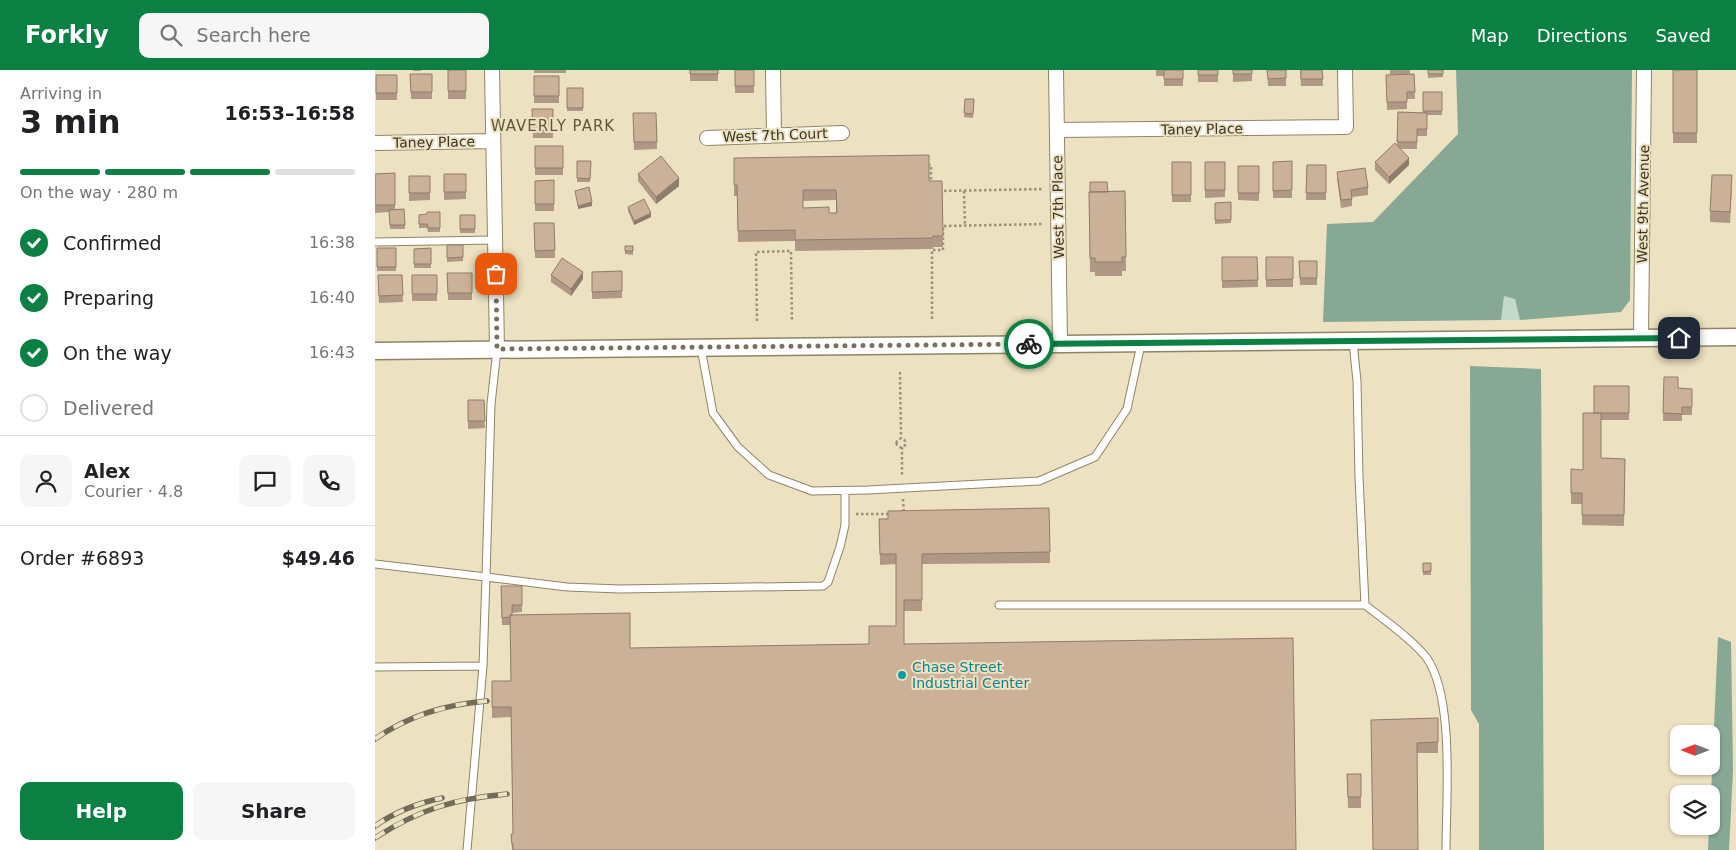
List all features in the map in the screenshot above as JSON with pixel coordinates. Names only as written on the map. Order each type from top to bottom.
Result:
[{"type":"street","points":[[491,70],[497,349]]},
{"type":"street","points":[[773,70],[774,135]]},
{"type":"street","name":"West 7th Place","points":[[1056,70],[1059,344]]},
{"type":"street","name":"Taney Place","points":[[1057,130],[1346,127],[1345,70]]},
{"type":"street","name":"West 9th Avenue","points":[[1641,338],[1644,70]]},
{"type":"street","name":"West 7th Court","points":[[707,138],[842,133]]},
{"type":"street","name":"Taney Place","points":[[375,143],[493,141]]},
{"type":"street","points":[[375,351],[1736,337]]},
{"type":"lane","points":[[375,242],[495,240]]},
{"type":"lane","points":[[1353,342],[1357,381],[1365,605]]},
{"type":"lane","points":[[701,347],[713,413],[738,447],[769,476],[812,491],[845,491],[1039,481],[1095,457],[1127,409],[1141,343]]},
{"type":"lane","points":[[467,850],[483,666],[491,404],[497,349]]},
{"type":"lane","points":[[375,564],[567,587],[620,589],[823,586],[827,582],[840,547],[845,525],[845,491]]},
{"type":"lane","points":[[999,605],[1365,605],[1400,632],[1426,657],[1437,677],[1445,713],[1447,745],[1446,850]]},
{"type":"lane","points":[[375,667],[483,666]]},
{"type":"path","points":[[921,165],[931,165],[931,191],[1058,189]]},
{"type":"path","points":[[964,191],[965,226]]},
{"type":"path","points":[[932,319],[932,250],[943,250],[943,226],[1058,224]]},
{"type":"path","points":[[757,322],[756,252],[774,251],[791,251],[792,321]]},
{"type":"path","points":[[900,372],[901,438],[897,443],[901,447],[901,477]]},
{"type":"path","points":[[901,438],[905,442],[905,445],[901,447]]},
{"type":"path","points":[[903,488],[904,514]]},
{"type":"path","points":[[845,514],[894,514]]},
{"type":"green space","points":[[1456,70],[1632,70],[1630,300],[1621,312],[1520,320],[1515,299],[1504,296],[1501,320],[1323,322],[1327,224],[1373,222],[1458,134]]},
{"type":"green space","points":[[1504,296],[1515,299],[1520,320],[1501,320]]},
{"type":"green space","points":[[1470,366],[1541,369],[1544,850],[1479,850],[1479,724],[1471,710]]},
{"type":"green space","points":[[1718,637],[1731,642],[1733,770],[1729,850],[1708,850],[1709,835],[1720,835],[1720,785],[1711,785],[1712,775],[1720,775],[1720,725],[1714,725]]},
{"type":"building","points":[[448,70],[466,70],[466,91],[448,91]]},
{"type":"building","points":[[690,70],[718,70],[718,74],[690,74]]},
{"type":"building","points":[[735,70],[754,70],[754,86],[735,86]]},
{"type":"building","points":[[1164,70],[1183,70],[1183,79],[1164,79]]},
{"type":"building","points":[[1198,70],[1218,70],[1218,75],[1198,75]]},
{"type":"building","points":[[1233,70],[1252,70],[1252,74],[1233,74]]},
{"type":"building","points":[[1267,70],[1286,70],[1286,78],[1268,79]]},
{"type":"building","points":[[1301,70],[1322,70],[1323,79],[1301,79]]},
{"type":"building","points":[[1428,70],[1443,70],[1443,74],[1428,74]]},
{"type":"building","points":[[1673,70],[1697,70],[1697,133],[1673,133]]},
{"type":"building","points":[[410,74],[432,74],[432,92],[411,92]]},
{"type":"building","points":[[1414,74],[1415,92],[1407,92],[1407,102],[1387,102],[1386,75]]},
{"type":"building","points":[[376,75],[397,75],[397,93],[376,93]]},
{"type":"building","points":[[534,76],[559,76],[559,96],[534,96]]},
{"type":"building","points":[[567,88],[583,88],[583,108],[567,108]]},
{"type":"building","points":[[1423,92],[1442,92],[1442,111],[1423,111]]},
{"type":"building","points":[[965,99],[974,99],[973,114],[964,113]]},
{"type":"building","points":[[532,109],[553,109],[553,130],[533,130]]},
{"type":"building","points":[[1398,112],[1427,113],[1427,129],[1417,129],[1417,142],[1397,142]]},
{"type":"building","points":[[633,113],[656,113],[657,142],[634,142]]},
{"type":"building","points":[[1395,143],[1409,158],[1389,177],[1375,162]]},
{"type":"building","points":[[535,146],[563,146],[563,168],[535,168]]},
{"type":"building","points":[[929,155],[929,181],[942,181],[943,236],[933,236],[933,238],[795,240],[795,230],[738,231],[737,185],[734,185],[734,158]],"holes":[[[803,190],[836,190],[837,213],[829,213],[829,207],[803,208]]]},
{"type":"building","points":[[661,156],[679,178],[656,197],[638,174]]},
{"type":"building","points":[[577,161],[591,161],[590,179],[577,178]]},
{"type":"building","points":[[1292,161],[1292,190],[1273,191],[1273,162]]},
{"type":"building","points":[[1172,162],[1191,162],[1191,195],[1172,195]]},
{"type":"building","points":[[1205,162],[1225,162],[1225,190],[1205,190]]},
{"type":"building","points":[[1307,165],[1326,165],[1326,193],[1306,193]]},
{"type":"building","points":[[1238,166],[1259,166],[1259,193],[1238,193]]},
{"type":"building","points":[[1365,168],[1368,187],[1351,190],[1352,199],[1341,200],[1337,172]]},
{"type":"building","points":[[395,173],[395,205],[375,205],[375,174]]},
{"type":"building","points":[[444,174],[466,174],[466,192],[444,192]]},
{"type":"building","points":[[1712,175],[1732,175],[1730,212],[1710,211]]},
{"type":"building","points":[[409,176],[430,176],[430,193],[409,193]]},
{"type":"building","points":[[554,180],[554,204],[535,204],[535,181]]},
{"type":"building","points":[[1090,182],[1107,182],[1108,192],[1090,192]]},
{"type":"building","points":[[589,187],[592,202],[578,206],[575,191]]},
{"type":"building","points":[[1125,191],[1126,257],[1122,257],[1122,262],[1095,262],[1095,258],[1090,258],[1089,192]]},
{"type":"building","points":[[644,199],[651,213],[634,221],[628,207]]},
{"type":"building","points":[[1231,202],[1231,220],[1215,220],[1215,203]]},
{"type":"building","points":[[404,209],[405,225],[390,225],[389,210]]},
{"type":"building","points":[[427,212],[440,212],[440,228],[428,228],[427,224],[419,224],[419,215],[427,214]]},
{"type":"building","points":[[460,215],[475,215],[475,229],[460,229]]},
{"type":"building","points":[[534,223],[554,223],[555,250],[535,251]]},
{"type":"building","points":[[447,245],[463,245],[463,257],[447,258]]},
{"type":"building","points":[[625,246],[633,246],[633,251],[625,251]]},
{"type":"building","points":[[377,248],[396,248],[396,267],[377,267]]},
{"type":"building","points":[[431,248],[431,264],[414,264],[414,249]]},
{"type":"building","points":[[1222,257],[1257,257],[1258,280],[1222,281]]},
{"type":"building","points":[[1266,257],[1293,257],[1293,279],[1266,280]]},
{"type":"building","points":[[562,258],[583,272],[571,289],[551,275]]},
{"type":"building","points":[[1299,261],[1317,261],[1317,278],[1300,278]]},
{"type":"building","points":[[622,271],[622,291],[592,292],[592,272]]},
{"type":"building","points":[[447,273],[472,273],[472,293],[448,293]]},
{"type":"building","points":[[378,275],[402,275],[403,295],[379,296]]},
{"type":"building","points":[[412,275],[437,275],[437,294],[412,294]]},
{"type":"building","points":[[1664,377],[1678,377],[1678,388],[1692,389],[1692,407],[1682,407],[1682,414],[1663,413]]},
{"type":"building","points":[[1594,386],[1629,386],[1629,413],[1594,413]]},
{"type":"building","points":[[468,400],[484,400],[485,421],[468,421]]},
{"type":"building","points":[[1583,413],[1601,413],[1601,458],[1625,459],[1624,515],[1582,515],[1582,493],[1571,493],[1571,469],[1583,470]]},
{"type":"building","name":"Chase Street Industrial Center","points":[[1049,508],[1050,552],[922,554],[922,600],[904,600],[904,644],[1293,638],[1296,850],[513,850],[511,834],[513,834],[511,707],[492,707],[492,681],[511,681],[510,615],[630,613],[630,648],[869,644],[869,626],[896,626],[896,554],[880,554],[879,519],[888,519],[888,511]]},
{"type":"building","points":[[1423,563],[1431,563],[1431,571],[1423,572]]},
{"type":"building","points":[[501,586],[522,586],[522,605],[512,605],[512,615],[510,617],[502,618]]},
{"type":"building","points":[[1438,718],[1438,742],[1417,743],[1418,850],[1373,850],[1371,720]]},
{"type":"building","points":[[1347,774],[1361,774],[1361,797],[1348,797]]},
{"type":"railway","points":[[375,739],[401,724],[428,712],[457,705],[487,701]]},
{"type":"railway","points":[[375,838],[407,820],[438,807],[454,802],[507,794]]},
{"type":"railway","points":[[375,826],[407,809],[442,798]]},
{"type":"way so far","points":[[496,274],[497,349],[1029,344]]},
{"type":"place","name":"Chase Street Industrial Center","points":[[902,675]]},
{"type":"district","name":"WAVERLY PARK","points":[[553,126]]},
{"type":"route","points":[[1029,344],[1679,338]]}]
